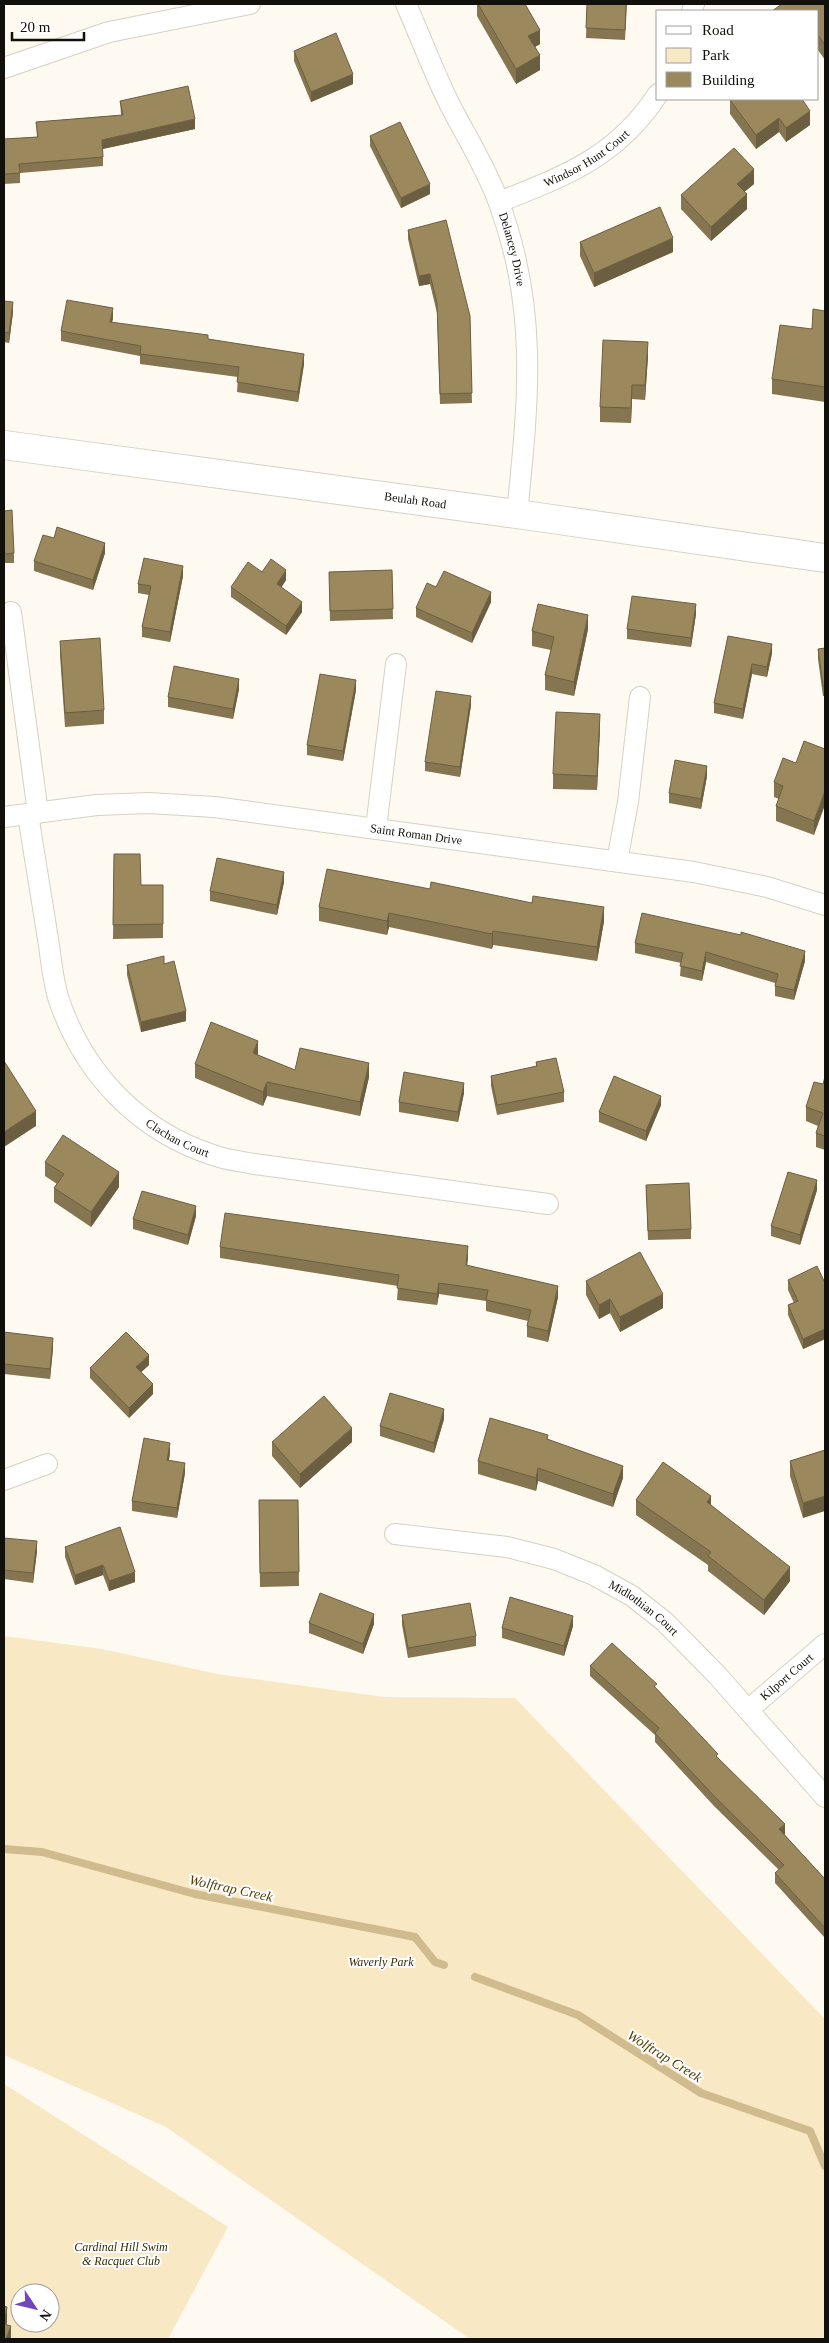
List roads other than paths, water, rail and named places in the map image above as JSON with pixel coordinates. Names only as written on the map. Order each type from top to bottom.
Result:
[{"type":"main road","name":"Beulah Road","points":[[4,445],[825,558]]},
{"type":"street","points":[[4,68],[109,32],[250,4]]},
{"type":"street","name":"Delancey Drive","points":[[406,4],[448,100],[480,160],[499,202],[518,270],[528,342],[528,404],[516,514]]},
{"type":"street","name":"Windsor Hunt Court","points":[[499,202],[566,176],[595,159],[624,136],[649,108],[656,97]]},
{"type":"street","name":"Clachan Court","points":[[11,612],[33,813],[59,999],[73,1036],[93,1069],[118,1098],[148,1123],[180,1142],[214,1156],[254,1164],[548,1204]]},
{"type":"street","points":[[376,828],[396,664]]},
{"type":"street","points":[[617,861],[628,802],[640,697]]},
{"type":"street","name":"Saint Roman Drive","points":[[4,817],[98,805],[149,803],[214,807],[694,872],[767,887],[825,905]]},
{"type":"street","points":[[4,1480],[47,1464]]},
{"type":"street","name":"Midlothian Court","points":[[395,1534],[507,1547],[554,1559],[594,1575],[632,1596],[665,1622],[748,1710],[825,1797]]},
{"type":"street","name":"Kilport Court","points":[[748,1710],[825,1644]]},
{"type":"waterway","name":"Wolftrap Creek","points":[[4,1849],[42,1852],[195,1894],[415,1937],[435,1962],[444,1965]]},
{"type":"waterway","name":"Wolftrap Creek","points":[[475,1977],[578,2015],[701,2093],[810,2131],[825,2166]]},
{"type":"park label","name":"Waverly Park","points":[[381,1962]]},
{"type":"park label","name":"Cardinal Hill Swim & Racquet Club","points":[[121,2254]]}]
